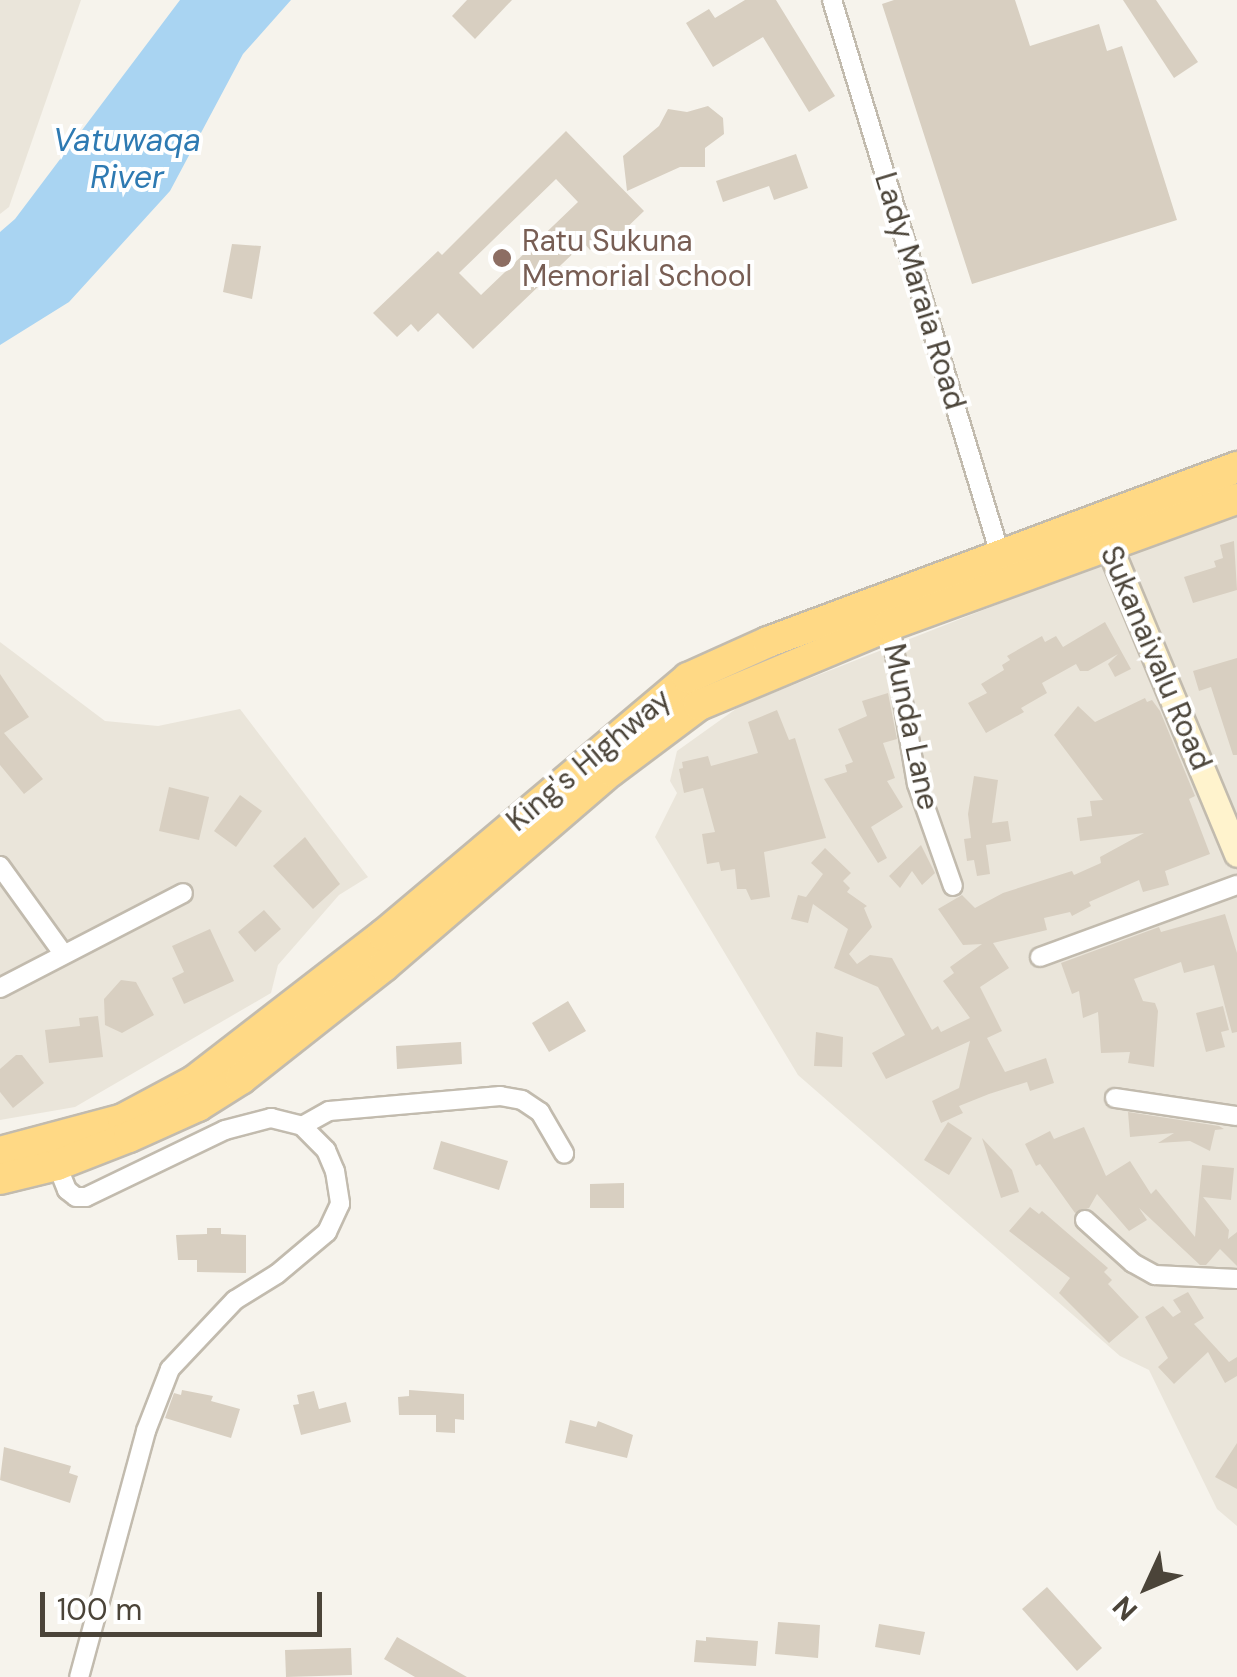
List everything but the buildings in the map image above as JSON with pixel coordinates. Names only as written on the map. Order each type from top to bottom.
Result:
[{"type":"highway","name":"King's Highway","points":[[0,1152],[122,1119],[194,1081],[383,935],[688,678],[768,642],[1004,568],[1103,532],[1237,467]]},
{"type":"highway","name":"King's Highway","points":[[1103,532],[1237,499]]},
{"type":"highway","name":"King's Highway","points":[[0,1179],[57,1165],[198,1106],[241,1079],[384,966],[612,771],[699,705],[890,626],[1004,568]]},
{"type":"main road","name":"Sukanaivalu Road","points":[[1103,532],[1229,808],[1237,854]]},
{"type":"street","name":"Lady Maraia Road","points":[[832,0],[1004,568]]},
{"type":"street","name":"Munda Lane","points":[[890,626],[917,784],[953,886]]},
{"type":"street","points":[[0,866],[62,952]]},
{"type":"street","points":[[1040,957],[1237,885]]},
{"type":"street","points":[[0,988],[62,952],[182,894]]},
{"type":"street","points":[[302,1126],[329,1111],[500,1096],[522,1100],[540,1112],[564,1153]]},
{"type":"street","points":[[1115,1098],[1237,1116]]},
{"type":"street","points":[[57,1165],[67,1190],[76,1197],[86,1197],[254,1118],[287,1120],[302,1126],[326,1150],[335,1171],[340,1204],[335,1220],[314,1245],[235,1300],[170,1369],[146,1431],[79,1677]]},
{"type":"street","points":[[1085,1220],[1134,1263],[1154,1274],[1237,1278]]},
{"type":"shaded area","points":[[0,0],[81,0],[9,207],[0,214]]},
{"type":"shaded area","points":[[1237,510],[1237,1526],[1217,1509],[1149,1370],[1120,1356],[798,1075],[655,837],[677,793],[670,781],[677,751],[740,706]]},
{"type":"shaded area","points":[[0,642],[105,721],[158,726],[240,709],[368,877],[339,895],[278,965],[271,993],[75,1107],[0,1120]]},
{"type":"water","name":"Vatuwaqa River","points":[[180,0],[291,0],[243,54],[170,191],[69,302],[0,345],[0,232],[15,219]]},
{"type":"place","name":"Ratu Sukuna Memorial School","points":[[502,258]]}]
